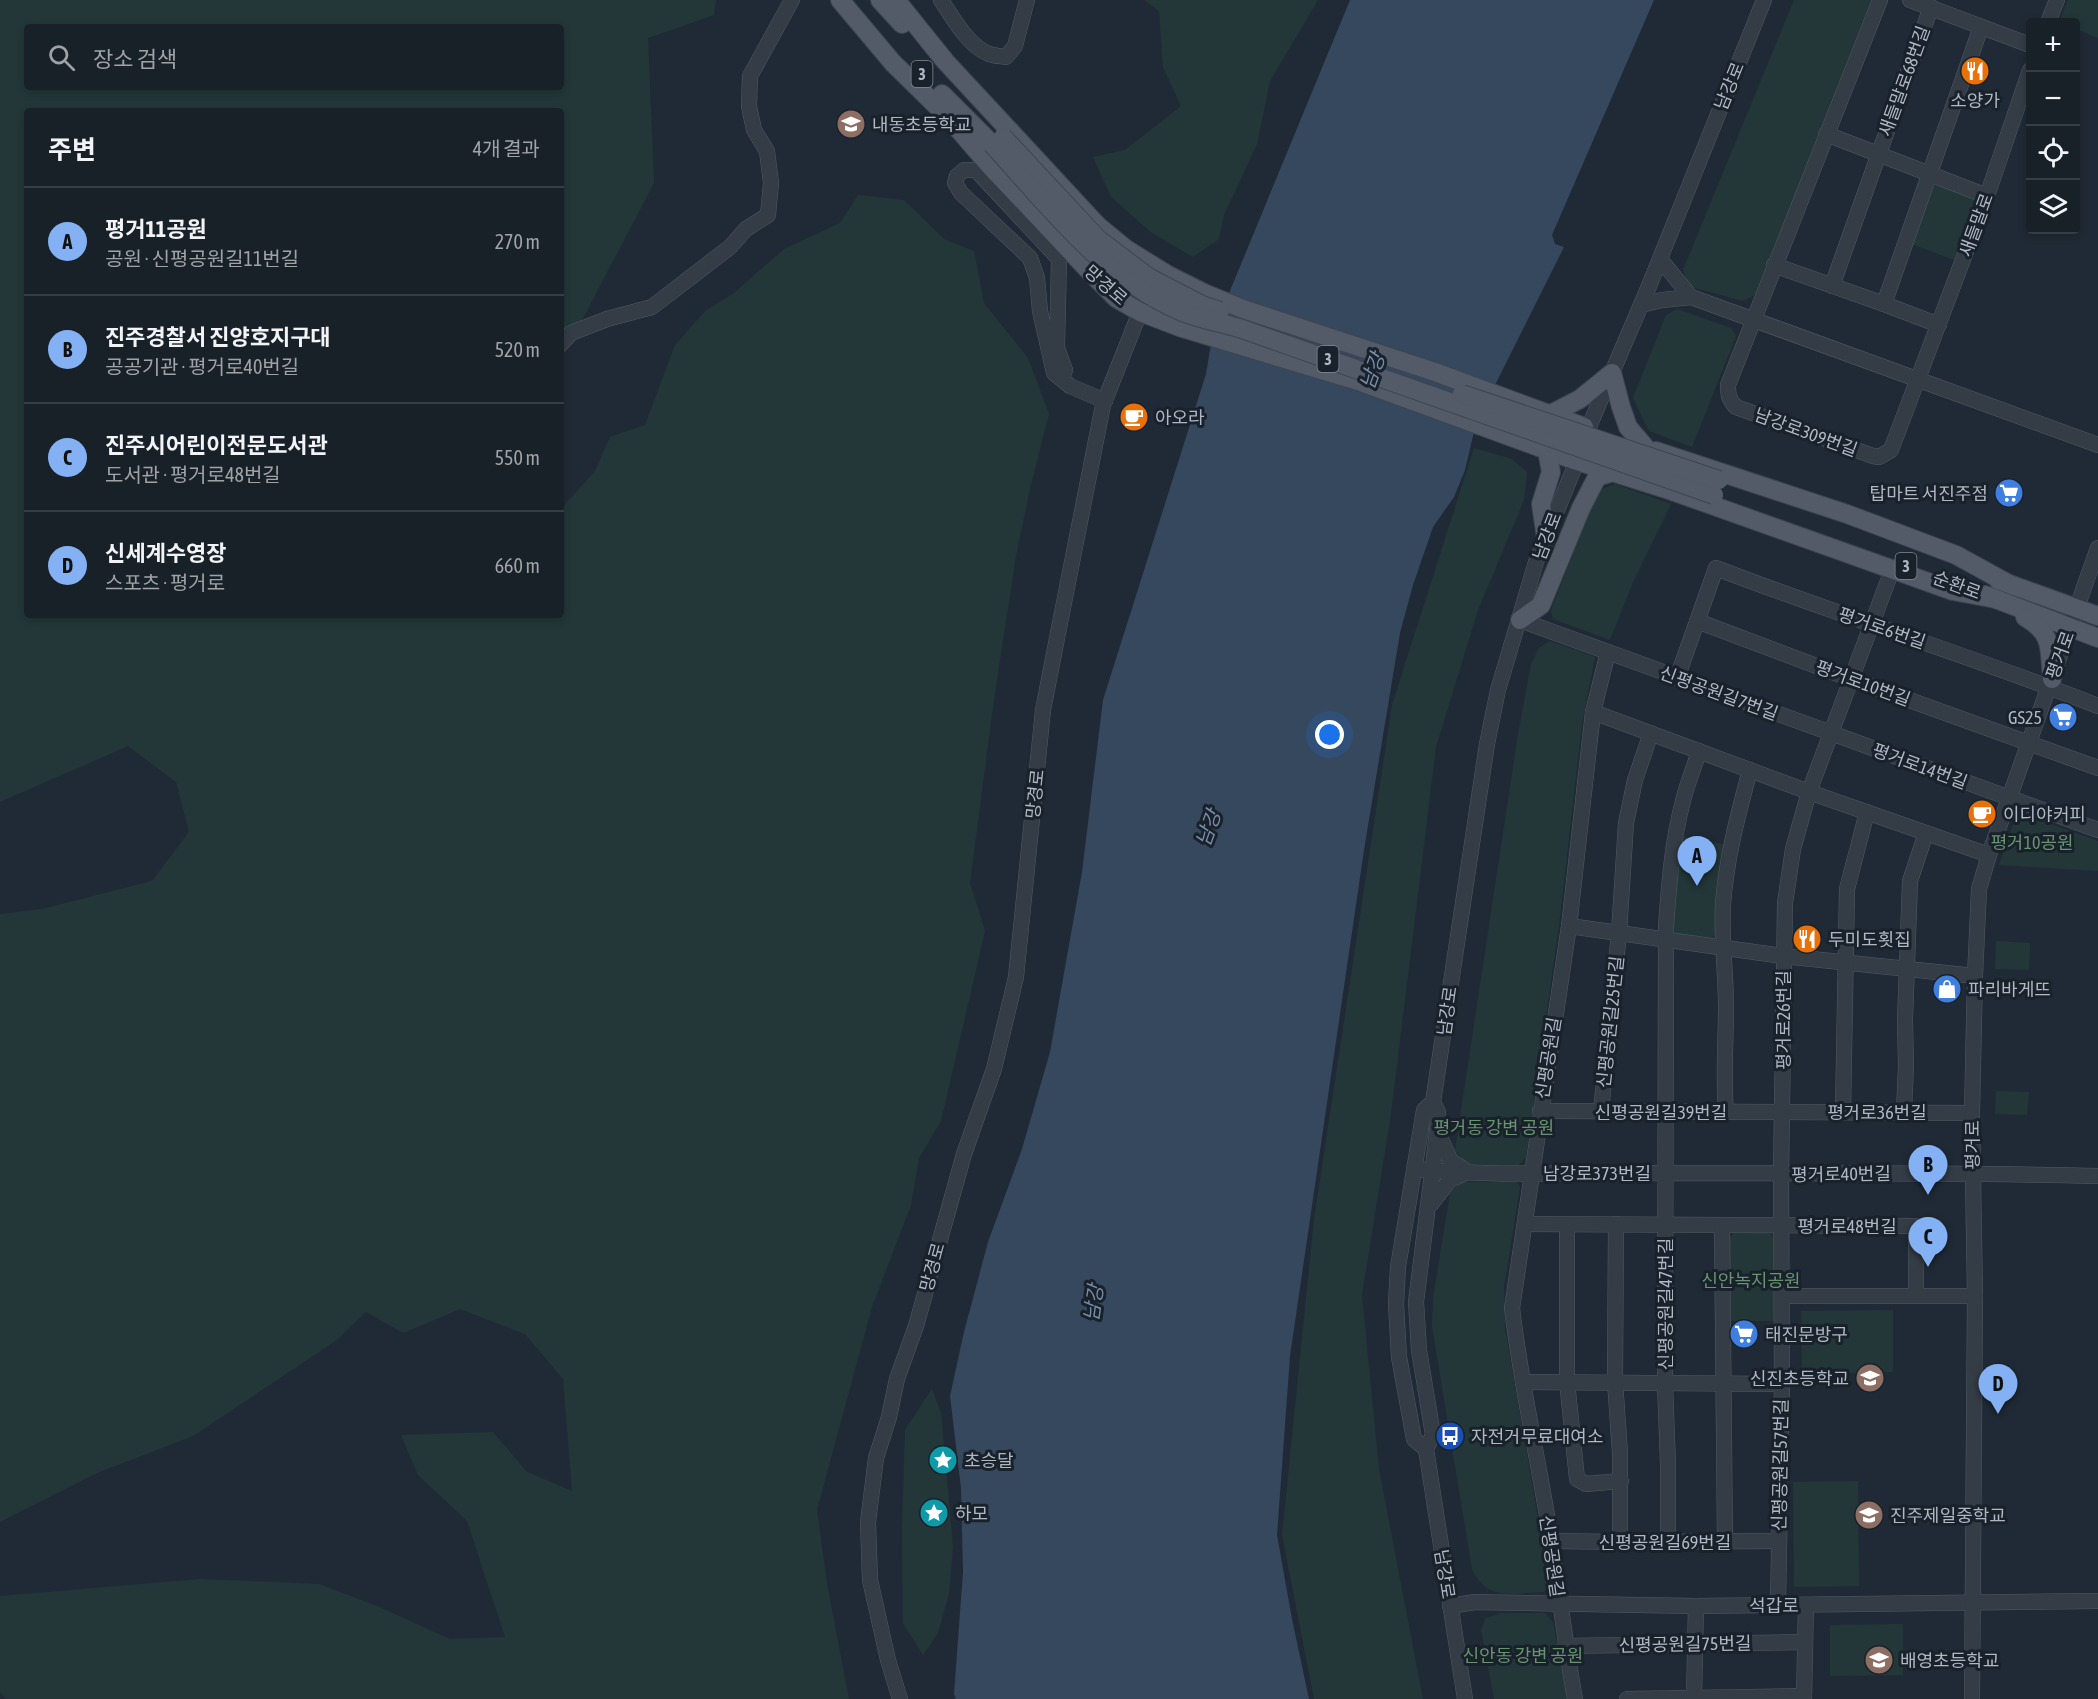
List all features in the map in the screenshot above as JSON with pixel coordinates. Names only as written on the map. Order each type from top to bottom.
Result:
[{"type":"main road","name":"망경로","points":[[840,0],[893,63],[947,116],[991,167],[1092,274],[1116,297],[1140,312]]},
{"type":"main road","name":"3","points":[[856,0],[906,59],[998,140],[1098,238],[1148,278],[1202,305],[1716,488]]},
{"type":"main road","name":"3","points":[[880,0],[998,140]]},
{"type":"main road","points":[[896,0],[945,61],[1098,226],[1126,249],[1168,276],[1243,309],[1434,372],[1588,429],[1836,511],[1956,555],[2007,583]]},
{"type":"main road","points":[[1168,276],[1140,312],[1182,328],[1361,382],[1577,461],[1672,491],[1953,591],[2002,601],[2039,626],[2046,635],[2050,646],[2050,682]]},
{"type":"main road","points":[[1551,414],[1580,399],[1612,373],[1628,427],[1645,447]]},
{"type":"main road","points":[[1546,538],[1541,504],[1551,472],[1547,450]]},
{"type":"main road","points":[[1520,620],[1541,605],[1581,508],[1597,477],[1613,472]]},
{"type":"main road","name":"순환로","points":[[1716,488],[1903,548],[2098,616]]},
{"type":"main road","name":"순환로","points":[[1716,488],[2098,638]]},
{"type":"street","points":[[564,341],[571,333],[607,319],[652,307],[730,247],[746,229],[768,215],[771,183],[767,151],[754,130],[749,106],[750,76],[792,0]]},
{"type":"street","points":[[941,0],[961,30],[976,45],[987,53],[1006,57],[1015,46],[1027,0]]},
{"type":"street","name":"남강로","points":[[1465,1699],[1426,1449],[1433,1435],[1419,1350],[1416,1302],[1437,1133],[1438,1112],[1433,1102],[1487,744],[1498,690],[1536,562],[1588,429],[1660,259],[1764,0]]},
{"type":"street","points":[[1753,321],[1880,0]]},
{"type":"street","name":"새들말로68번길","points":[[1910,0],[2026,43]]},
{"type":"street","points":[[2050,18],[2057,0]]},
{"type":"street","name":"새들말로68번길","points":[[1832,286],[1931,7]]},
{"type":"street","points":[[1884,304],[1981,27]]},
{"type":"street","name":"새들말로","points":[[1919,379],[2030,72]]},
{"type":"street","name":"새들말로68번길","points":[[1826,134],[1987,196]]},
{"type":"street","points":[[1062,378],[1065,370],[1057,348],[1059,259],[976,170],[964,170],[957,176],[955,183],[961,193],[1030,258],[1037,278],[1040,310],[1054,373],[1070,386],[1105,400]]},
{"type":"street","points":[[1660,259],[1691,297]]},
{"type":"street","points":[[1774,265],[1939,325]]},
{"type":"street","points":[[1641,305],[1691,297],[2098,445]]},
{"type":"street","name":"망경로","points":[[900,1699],[888,1660],[870,1580],[868,1522],[876,1458],[964,1154],[994,1069],[1016,977],[1043,710],[1100,418],[1140,312]]},
{"type":"street","name":"남강로309번길","points":[[1753,321],[1728,385],[1731,402],[1747,411],[1873,456],[1879,457],[1891,450],[1919,379]]},
{"type":"street","points":[[1084,392],[1114,377]]},
{"type":"street","points":[[1084,392],[1100,418]]},
{"type":"street","name":"평거로","points":[[1972,1699],[1975,1296],[1972,1113],[1979,889],[2098,548]]},
{"type":"street","name":"평거로6번길","points":[[1697,621],[1716,568],[1872,624],[2050,682],[2098,706]]},
{"type":"street","points":[[1783,956],[1785,903],[1792,849],[1809,792],[1892,570]]},
{"type":"street","points":[[1520,620],[1608,652]]},
{"type":"street","points":[[1677,678],[1697,621]]},
{"type":"street","name":"평거로10번길","points":[[1697,621],[2098,768]]},
{"type":"street","name":"신평공원길7번길","points":[[1608,652],[1831,734]]},
{"type":"street","name":"신평공원길","points":[[1575,1699],[1565,1646],[1552,1541],[1517,1356],[1512,1308],[1569,926],[1593,712],[1608,652]]},
{"type":"street","points":[[1593,712],[1809,792],[1989,855]]},
{"type":"street","points":[[1619,933],[1626,823],[1635,780],[1651,733]]},
{"type":"street","name":"평거로14번길","points":[[1831,734],[2098,830]]},
{"type":"street","points":[[1666,1225],[1666,939],[1669,877],[1683,801],[1699,751]]},
{"type":"street","points":[[1726,1112],[1723,906],[1736,820],[1750,770]]},
{"type":"street","points":[[1843,1112],[1847,889],[1867,812]]},
{"type":"street","points":[[1904,1111],[1910,881],[1926,833]]},
{"type":"street","name":"신평공원길25번길","points":[[1569,926],[1783,956]]},
{"type":"street","name":"신평공원길25번길","points":[[1601,1111],[1619,933]]},
{"type":"street","name":"평거로26번길","points":[[1782,1226],[1783,956],[1975,976]]},
{"type":"street","name":"남강로","points":[[1426,1449],[1414,1439],[1400,1358],[1396,1304],[1398,1267],[1424,1110],[1433,1102]]},
{"type":"street","name":"신평공원길39번길","points":[[1540,1111],[1782,1112]]},
{"type":"street","name":"평거로36번길","points":[[1782,1112],[1972,1113]]},
{"type":"street","points":[[1437,1133],[1451,1161],[1468,1171]]},
{"type":"street","name":"남강로373번길","points":[[1414,1168],[1532,1173],[1781,1175]]},
{"type":"street","points":[[1429,1206],[1450,1180],[1468,1171]]},
{"type":"street","name":"평거로40번길","points":[[1781,1175],[1972,1172],[2098,1176]]},
{"type":"street","name":"신평공원길47번길","points":[[1525,1224],[1782,1226]]},
{"type":"street","points":[[1567,1224],[1567,1381],[1577,1479],[1586,1484],[1621,1481]]},
{"type":"street","points":[[1616,1224],[1615,1381],[1621,1481],[1620,1542]]},
{"type":"street","name":"신평공원길47번길","points":[[1665,1383],[1666,1225]]},
{"type":"street","points":[[1722,1226],[1725,1542]]},
{"type":"street","points":[[1782,1226],[1782,1384]]},
{"type":"street","name":"평거로48번길","points":[[1782,1226],[1916,1227],[1916,1295]]},
{"type":"street","points":[[1782,1296],[1975,1296]]},
{"type":"street","name":"신평공원길57번길","points":[[1523,1382],[1782,1384],[1778,1605]]},
{"type":"street","points":[[1665,1383],[1668,1542]]},
{"type":"street","name":"신평공원길69번길","points":[[1552,1541],[1778,1541]]},
{"type":"street","name":"석갑로","points":[[1450,1606],[1474,1602],[1695,1606],[2098,1601]]},
{"type":"street","points":[[1627,1699],[1804,1697],[1806,1605]]},
{"type":"street","points":[[1694,1698],[1695,1606]]},
{"type":"street","name":"신평공원길75번길","points":[[1565,1646],[1805,1642]]},
{"type":"green space","points":[[0,0],[716,0],[714,15],[648,38],[654,183],[582,320],[564,336],[564,108],[24,108],[24,618],[564,618],[564,506],[595,471],[610,437],[645,425],[675,345],[705,311],[734,293],[784,249],[840,223],[858,195],[904,200],[944,239],[974,251],[984,303],[1028,358],[1049,414],[1016,556],[994,699],[970,883],[985,931],[941,1121],[919,1158],[911,1205],[872,1307],[817,1510],[827,1583],[849,1699],[7,1699],[0,1693],[0,1596],[200,1579],[319,1584],[377,1606],[450,1639],[505,1637],[467,1521],[418,1475],[401,1435],[493,1432],[527,1472],[572,1491],[563,1379],[525,1334],[460,1309],[403,1333],[366,1312],[337,1340],[193,1436],[97,1473],[0,1522],[0,914],[42,909],[152,881],[189,832],[176,782],[128,746],[0,802]]},
{"type":"green space","points":[[1144,0],[1318,0],[1270,81],[1257,144],[1224,215],[1219,239],[1193,257],[1152,233],[1111,197],[1093,157],[1125,150],[1181,106],[1163,67],[1159,11]]},
{"type":"green space","points":[[1794,0],[1871,0],[1755,295],[1742,301],[1689,286],[1683,270]]},
{"type":"green space","points":[[2068,0],[2098,0],[2098,38],[2080,31],[2080,18],[2061,18]]},
{"type":"green space","points":[[1940,183],[1973,194],[1975,204],[1954,260],[1909,243],[1930,188]]},
{"type":"green space","points":[[1677,309],[1731,328],[1736,336],[1692,447],[1649,431],[1633,398],[1666,315]]},
{"type":"green space","points":[[1474,448],[1512,459],[1527,472],[1524,500],[1478,610],[1436,747],[1391,1114],[1362,1295],[1379,1469],[1423,1699],[1314,1699],[1282,1535],[1314,1219],[1392,705]]},
{"type":"green space","points":[[1615,484],[1671,504],[1633,582],[1610,640],[1553,619],[1551,610],[1593,503],[1602,489]]},
{"type":"green space","name":"평거동 강변 공원","points":[[1550,641],[1595,657],[1582,724],[1559,926],[1526,1157],[1518,1166],[1466,1164],[1455,1150],[1518,734],[1531,664],[1539,648]]},
{"type":"green space","name":"평거10공원","points":[[2026,815],[2098,841],[2098,871],[1999,865],[2015,819]]},
{"type":"green space","points":[[1682,836],[1726,845],[1717,933],[1713,938],[1674,934],[1671,928]]},
{"type":"green space","points":[[1996,941],[2030,943],[2029,970],[1995,969]]},
{"type":"green space","points":[[1996,1091],[2029,1092],[2027,1115],[1995,1114]]},
{"type":"green space","name":"평거동 강변 공원","points":[[1516,1181],[1520,1187],[1504,1288],[1505,1329],[1548,1587],[1544,1592],[1512,1594],[1493,1591],[1485,1587],[1472,1569],[1432,1326],[1433,1298],[1450,1193],[1461,1182]]},
{"type":"green space","name":"신안녹지공원","points":[[1734,1232],[1769,1232],[1774,1239],[1774,1321],[1728,1321],[1729,1239]]},
{"type":"green space","points":[[1893,1310],[1893,1372],[1802,1374],[1801,1311]]},
{"type":"green space","points":[[932,1389],[941,1413],[953,1546],[949,1593],[938,1633],[923,1655],[903,1623],[902,1526],[905,1430]]},
{"type":"green space","points":[[1858,1481],[1859,1586],[1794,1587],[1793,1482]]},
{"type":"green space","name":"신안동 강변 공원","points":[[1501,1613],[1545,1613],[1553,1622],[1567,1699],[1494,1699],[1481,1629],[1486,1618]]},
{"type":"green space","points":[[1903,1624],[1903,1675],[1830,1676],[1830,1625]]},
{"type":"water","name":"남강","points":[[1350,0],[1654,0],[1552,235],[1555,244],[1564,247],[1476,423],[1465,470],[1454,497],[1433,527],[1413,585],[1400,633],[1364,850],[1290,1356],[1277,1535],[1309,1699],[956,1699],[954,1694],[963,1572],[961,1488],[950,1396],[988,1242],[1022,1149],[1050,1052],[1082,872],[1103,700],[1206,374],[1213,332]]},
{"type":"place","name":"소양가","points":[[1975,71]]},
{"type":"place","name":"내동초등학교","points":[[851,124]]},
{"type":"place","name":"아오라","points":[[1134,417]]},
{"type":"place","name":"탑마트 서진주점","points":[[2009,493]]},
{"type":"place","name":"GS25","points":[[2063,717]]},
{"type":"place","name":"이디야커피","points":[[1982,814]]},
{"type":"place","name":"평거11공원","points":[[1697,886]]},
{"type":"place","name":"두미도횟집","points":[[1807,939]]},
{"type":"place","name":"파리바게뜨","points":[[1947,989]]},
{"type":"place","name":"진주경찰서 진양호지구대","points":[[1928,1195]]},
{"type":"place","name":"진주시어린이전문도서관","points":[[1928,1267]]},
{"type":"place","name":"태진문방구","points":[[1744,1334]]},
{"type":"place","name":"신진초등학교","points":[[1870,1378]]},
{"type":"place","name":"신세계수영장","points":[[1998,1414]]},
{"type":"place","name":"자전거무료대여소","points":[[1450,1436]]},
{"type":"place","name":"초승달","points":[[943,1460]]},
{"type":"place","name":"하모","points":[[934,1513]]},
{"type":"place","name":"진주제일중학교","points":[[1869,1515]]},
{"type":"place","name":"배영초등학교","points":[[1879,1660]]}]
